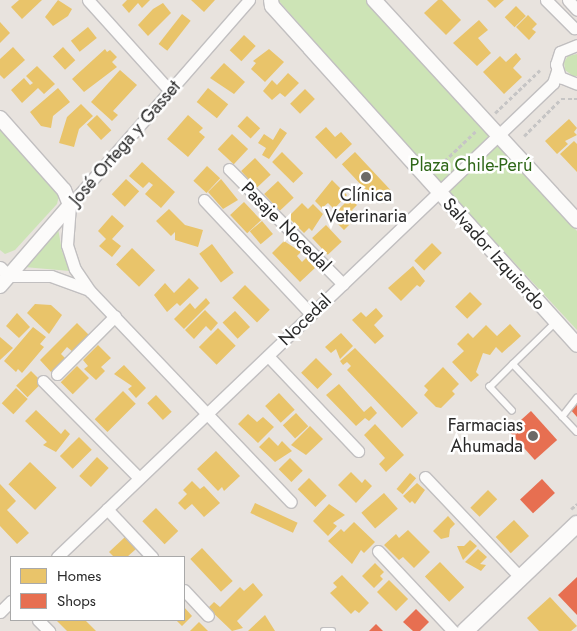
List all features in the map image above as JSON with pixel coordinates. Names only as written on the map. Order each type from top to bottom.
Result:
[{"type":"main road","points":[[465,631],[577,524]]},
{"type":"street","points":[[88,0],[170,91]]},
{"type":"street","name":"José Ortega y Gasset","points":[[3,276],[70,205],[249,0]]},
{"type":"street","points":[[374,0],[577,221]]},
{"type":"street","points":[[546,0],[574,36],[557,58],[559,82],[577,84]]},
{"type":"street","points":[[568,0],[577,10]]},
{"type":"street","name":"Salvador Izquierdo","points":[[270,2],[439,193],[577,344]]},
{"type":"street","name":"Nocedal","points":[[58,556],[342,284],[559,82]]},
{"type":"street","points":[[0,118],[64,190],[70,205],[66,233],[69,257],[90,291],[209,412],[291,502]]},
{"type":"street","name":"Pasaje Nocedal","points":[[229,169],[342,284]]},
{"type":"street","points":[[204,200],[311,314]]},
{"type":"street","points":[[3,276],[51,276],[90,291]]},
{"type":"street","points":[[57,374],[116,316]]},
{"type":"street","points":[[268,356],[358,450]]},
{"type":"street","points":[[43,381],[139,478]]},
{"type":"street","points":[[425,476],[521,578]]},
{"type":"street","points":[[107,509],[151,556]]},
{"type":"street","points":[[378,551],[453,631]]},
{"type":"street","points":[[185,591],[208,616]]},
{"type":"street","points":[[0,612],[10,602]]},
{"type":"street","points":[[39,621],[49,631]]},
{"type":"lane","points":[[512,412],[490,387],[556,322]]},
{"type":"lane","points":[[513,364],[577,432]]},
{"type":"lane","points":[[562,417],[577,398]]},
{"type":"lane","points":[[324,631],[332,631]]},
{"type":"path","points":[[524,136],[561,99],[577,99]]},
{"type":"green space","name":"Plaza Chile-Perú","points":[[278,0],[367,0],[510,155],[577,231],[577,330],[435,177]]},
{"type":"green space","points":[[577,54],[577,76],[573,76],[565,70],[564,62],[568,56]]},
{"type":"green space","points":[[0,126],[56,188],[59,196],[57,204],[15,250],[5,254],[0,250]]},
{"type":"green space","points":[[58,228],[62,251],[70,271],[24,267]]},
{"type":"building: Homes","points":[[19,0],[42,0],[22,19],[11,7]]},
{"type":"building: Homes","points":[[58,0],[72,9],[68,16],[53,26],[45,17]]},
{"type":"building: Homes","points":[[127,0],[150,0],[142,8],[138,3],[129,13],[122,5]]},
{"type":"building: Homes","points":[[191,0],[215,0],[204,12]]},
{"type":"building: Homes","points":[[438,0],[442,0],[461,20],[446,35],[424,13]]},
{"type":"building: Homes","points":[[487,0],[504,0],[495,8]]},
{"type":"building: Homes","points":[[163,3],[171,13],[148,36],[138,25],[153,9]]},
{"type":"building: Homes","points":[[516,6],[526,16],[515,27],[505,17]]},
{"type":"building: Homes","points":[[182,14],[191,21],[167,51],[159,44]]},
{"type":"building: Homes","points":[[528,15],[537,24],[532,29],[536,32],[529,40],[516,27]]},
{"type":"building: Homes","points":[[479,20],[488,30],[478,38],[491,53],[477,66],[453,43]]},
{"type":"building: Homes","points":[[0,22],[10,33],[0,43]]},
{"type":"building: Homes","points":[[88,27],[97,38],[80,52],[71,41]]},
{"type":"building: Homes","points":[[244,35],[256,46],[241,61],[230,50]]},
{"type":"building: Homes","points":[[13,47],[25,60],[4,79],[0,75],[0,59]]},
{"type":"building: Homes","points":[[63,47],[75,60],[65,70],[53,57]]},
{"type":"building: Homes","points":[[105,49],[107,52],[110,50],[117,57],[112,62],[117,67],[84,92],[72,79]]},
{"type":"building: Homes","points":[[269,49],[284,62],[265,82],[251,69],[256,63],[253,61]]},
{"type":"building: Homes","points":[[516,53],[521,59],[513,68],[522,77],[504,94],[483,72],[500,56],[506,62]]},
{"type":"building: Homes","points":[[224,63],[245,82],[234,94],[210,78]]},
{"type":"building: Homes","points":[[37,66],[55,84],[44,94],[38,88],[22,103],[11,90],[24,78],[30,85],[33,83],[26,76]]},
{"type":"building: Homes","points":[[120,70],[137,85],[113,111],[118,115],[112,121],[91,102]]},
{"type":"building: Homes","points":[[288,73],[299,83],[285,97],[280,93],[272,100],[263,91],[272,80],[277,85]]},
{"type":"building: Homes","points":[[58,88],[70,102],[53,116],[51,128],[41,126],[30,112]]},
{"type":"building: Homes","points":[[208,88],[228,104],[217,118],[197,102]]},
{"type":"building: Homes","points":[[305,89],[315,99],[300,114],[290,104]]},
{"type":"building: Homes","points":[[81,104],[93,116],[79,129],[74,147],[59,143],[67,117]]},
{"type":"building: Homes","points":[[97,115],[111,130],[101,140],[87,125]]},
{"type":"building: Homes","points":[[188,115],[203,128],[199,132],[205,137],[188,157],[167,139]]},
{"type":"building: Homes","points":[[247,116],[260,128],[251,139],[237,126]]},
{"type":"building: Homes","points":[[569,119],[577,128],[574,132],[577,135],[565,141],[568,144],[557,154],[545,141]]},
{"type":"building: Homes","points":[[326,127],[335,137],[341,132],[352,144],[336,159],[315,137]]},
{"type":"building: Homes","points":[[280,128],[287,133],[269,159],[262,155],[266,148],[258,143],[264,134],[273,140]]},
{"type":"building: Homes","points":[[232,134],[248,149],[234,164],[218,149]]},
{"type":"building: Homes","points":[[574,141],[577,144],[577,172],[560,154]]},
{"type":"building: Homes","points":[[282,152],[303,173],[293,183],[272,162]]},
{"type":"building: Homes","name":"Clínica Veterinaria","points":[[355,152],[390,190],[377,202],[342,164]]},
{"type":"building: Homes","points":[[255,158],[271,175],[257,188],[241,171]]},
{"type":"building: Homes","points":[[142,162],[175,192],[161,208],[145,194],[153,185],[149,182],[143,188],[129,176]]},
{"type":"building: Homes","points":[[207,166],[220,178],[207,193],[193,181]]},
{"type":"building: Homes","points":[[126,179],[139,191],[125,207],[112,194]]},
{"type":"building: Homes","points":[[221,179],[238,200],[223,209],[208,192]]},
{"type":"building: Homes","points":[[332,180],[347,195],[334,209],[328,203],[322,208],[315,201]]},
{"type":"building: Homes","points":[[278,181],[294,198],[280,211],[264,194]]},
{"type":"building: Homes","points":[[350,198],[357,205],[352,210],[358,216],[344,230],[331,217]]},
{"type":"building: Homes","points":[[244,202],[261,220],[247,233],[230,215]]},
{"type":"building: Homes","points":[[302,203],[308,209],[313,204],[323,214],[312,231],[309,228],[304,233],[288,217]]},
{"type":"building: Homes","points":[[169,209],[185,225],[203,230],[198,247],[175,240],[175,232],[171,236],[156,221]]},
{"type":"building: Homes","points":[[112,215],[124,226],[112,239],[121,246],[112,257],[99,246],[106,239],[98,231]]},
{"type":"building: Homes","points":[[262,221],[273,234],[261,244],[250,231]]},
{"type":"building: Homes","points":[[326,225],[342,242],[328,255],[312,238]]},
{"type":"building: Homes","points":[[284,241],[301,252],[297,256],[302,262],[306,258],[315,268],[300,282],[272,253]]},
{"type":"building: Homes","points":[[432,243],[442,253],[424,271],[414,261]]},
{"type":"building: Homes","points":[[212,244],[234,273],[221,282],[199,254]]},
{"type":"building: Homes","points":[[132,248],[155,270],[139,287],[116,265]]},
{"type":"building: Homes","points":[[413,266],[425,281],[420,287],[417,285],[401,301],[388,288]]},
{"type":"building: Homes","points":[[189,278],[199,288],[180,306],[177,303],[167,312],[154,295],[165,283],[174,293]]},
{"type":"building: Homes","points":[[245,285],[270,310],[257,322],[232,298]]},
{"type":"building: Homes","points":[[470,292],[482,304],[467,319],[455,307]]},
{"type":"building: Homes","points":[[206,298],[210,303],[184,329],[174,319],[190,303],[195,309]]},
{"type":"building: Homes","points":[[35,304],[51,305],[62,315],[49,334],[27,313]]},
{"type":"building: Homes","points":[[376,308],[383,316],[374,325],[384,336],[375,344],[352,320],[361,312],[366,317]]},
{"type":"building: Homes","points":[[205,310],[218,323],[211,331],[206,326],[194,339],[185,330]]},
{"type":"building: Homes","points":[[235,311],[250,327],[238,339],[223,323]]},
{"type":"building: Homes","points":[[17,313],[30,327],[19,338],[6,326]]},
{"type":"building: Homes","points":[[77,323],[89,335],[73,352],[67,347],[61,354],[65,358],[51,372],[40,360]]},
{"type":"building: Homes","points":[[510,324],[521,336],[502,353],[496,347],[490,355],[483,353],[476,372],[479,375],[471,382],[452,362],[464,351],[457,344],[468,333],[473,338],[486,325],[497,336]]},
{"type":"building: Homes","points":[[33,327],[46,337],[40,344],[44,347],[22,373],[18,369],[16,372],[4,361]]},
{"type":"building: Homes","points":[[218,328],[236,346],[217,365],[199,347]]},
{"type":"building: Homes","points":[[341,333],[353,346],[340,359],[336,349],[331,353],[325,347]]},
{"type":"building: Homes","points":[[0,337],[13,348],[0,360]]},
{"type":"building: Homes","points":[[98,345],[111,358],[101,367],[105,371],[96,380],[84,369],[88,366],[83,360]]},
{"type":"building: Homes","points":[[355,348],[418,413],[402,428],[347,370],[351,366],[347,362],[343,365],[340,361]]},
{"type":"building: Homes","points":[[316,358],[332,374],[317,389],[301,373]]},
{"type":"building: Homes","points":[[124,365],[146,388],[136,398],[128,389],[132,386],[114,374]]},
{"type":"building: Homes","points":[[77,366],[89,378],[73,394],[61,382]]},
{"type":"building: Homes","points":[[443,367],[459,384],[452,391],[455,394],[441,408],[436,407],[424,395],[428,390],[424,386]]},
{"type":"building: Homes","points":[[31,371],[42,382],[27,397],[16,386]]},
{"type":"building: Homes","points":[[339,384],[364,412],[371,406],[377,413],[369,421],[365,418],[356,426],[326,395]]},
{"type":"building: Homes","points":[[16,388],[28,399],[13,414],[2,403]]},
{"type":"building: Homes","points":[[123,391],[136,404],[107,432],[95,419]]},
{"type":"building: Homes","points":[[279,393],[295,410],[281,423],[265,406]]},
{"type":"building: Homes","points":[[156,395],[172,412],[163,420],[147,403]]},
{"type":"building: Homes","points":[[36,410],[61,434],[65,429],[70,434],[56,452],[43,445],[47,442],[25,421]]},
{"type":"building: Homes","points":[[296,413],[308,426],[295,438],[283,425]]},
{"type":"building: Homes","points":[[248,414],[257,422],[263,417],[274,427],[258,443],[238,424]]},
{"type":"building: Homes","points":[[375,424],[404,455],[386,472],[379,464],[385,458],[364,435]]},
{"type":"building: Homes","points":[[310,426],[323,439],[306,455],[291,445]]},
{"type":"building: Homes","points":[[79,437],[92,450],[73,469],[60,456]]},
{"type":"building: Homes","points":[[269,437],[278,446],[282,441],[292,451],[275,462],[259,447]]},
{"type":"building: Homes","points":[[216,451],[240,476],[224,491],[222,487],[218,491],[197,469]]},
{"type":"building: Homes","points":[[97,457],[109,468],[91,487],[79,476]]},
{"type":"building: Homes","points":[[290,458],[303,471],[291,482],[279,469]]},
{"type":"building: Homes","points":[[30,462],[57,488],[35,510],[8,484]]},
{"type":"building: Homes","points":[[351,472],[362,483],[365,479],[372,486],[356,503],[338,485]]},
{"type":"building: Homes","points":[[410,473],[416,478],[403,494],[397,489]]},
{"type":"building: Homes","points":[[309,478],[327,496],[315,507],[298,489]]},
{"type":"building: Homes","points":[[192,481],[200,489],[204,486],[220,503],[204,517],[192,504],[185,510],[178,503],[187,494],[183,490]]},
{"type":"building: Homes","points":[[417,483],[425,490],[415,504],[412,501],[410,503],[403,496]]},
{"type":"building: Homes","points":[[0,484],[16,501],[7,510],[29,533],[17,544],[0,526]]},
{"type":"building: Homes","points":[[488,490],[497,499],[480,517],[470,508]]},
{"type":"building: Homes","points":[[384,493],[398,509],[375,529],[361,513]]},
{"type":"building: Homes","points":[[255,503],[298,523],[293,533],[250,513]]},
{"type":"building: Homes","points":[[329,504],[345,515],[333,523],[337,526],[328,536],[313,521]]},
{"type":"building: Homes","points":[[156,508],[178,531],[165,544],[142,521]]},
{"type":"building: Homes","points":[[448,516],[455,524],[450,529],[449,537],[441,539],[433,531]]},
{"type":"building: Homes","points":[[514,520],[529,536],[511,553],[496,537]]},
{"type":"building: Homes","points":[[354,522],[375,542],[364,553],[361,550],[352,564],[328,541],[341,529],[344,532]]},
{"type":"building: Homes","points":[[408,530],[430,552],[414,568],[403,557],[399,560],[384,545],[396,534],[399,538]]},
{"type":"building: Homes","points":[[125,537],[136,549],[128,556],[113,556],[109,552]]},
{"type":"building: Homes","points":[[470,540],[477,546],[463,560],[457,546],[464,546]]},
{"type":"building: Homes","points":[[202,548],[233,581],[221,592],[190,559]]},
{"type":"building: Homes","points":[[478,549],[487,557],[480,564],[486,565],[481,571],[465,562]]},
{"type":"building: Homes","points":[[440,562],[464,587],[449,602],[425,577]]},
{"type":"building: Homes","points":[[375,563],[384,572],[380,576],[383,579],[374,588],[362,576]]},
{"type":"building: Homes","points":[[342,575],[369,603],[359,613],[355,610],[351,614],[330,593],[337,587],[333,583]]},
{"type":"building: Homes","points":[[389,580],[408,599],[396,611],[377,592]]},
{"type":"building: Homes","points":[[253,583],[263,595],[237,621],[243,628],[232,631],[208,608],[214,602],[220,607],[240,587],[244,591]]},
{"type":"building: Homes","points":[[550,597],[577,626],[571,631],[539,631],[527,618]]},
{"type":"building: Homes","points":[[185,608],[192,616],[182,626],[177,621],[185,621]]},
{"type":"building: Homes","points":[[265,615],[275,631],[248,631]]},
{"type":"building: Homes","points":[[57,621],[86,621],[96,631],[67,631]]},
{"type":"building: Homes","points":[[199,622],[208,631],[190,631]]},
{"type":"building: Shops","points":[[577,403],[577,417],[570,409]]},
{"type":"building: Shops","name":"Farmacias Ahumada","points":[[531,411],[557,440],[535,460],[509,431]]},
{"type":"building: Shops","points":[[542,479],[555,493],[533,513],[520,499]]},
{"type":"building: Shops","points":[[577,577],[577,615],[558,595]]},
{"type":"building: Shops","points":[[416,609],[429,622],[420,631],[413,631],[403,622]]},
{"type":"building: Shops","points":[[376,624],[383,631],[369,631]]},
{"type":"place","name":"Clínica Veterinaria","points":[[366,177]]},
{"type":"place","name":"Farmacias Ahumada","points":[[533,436]]}]
